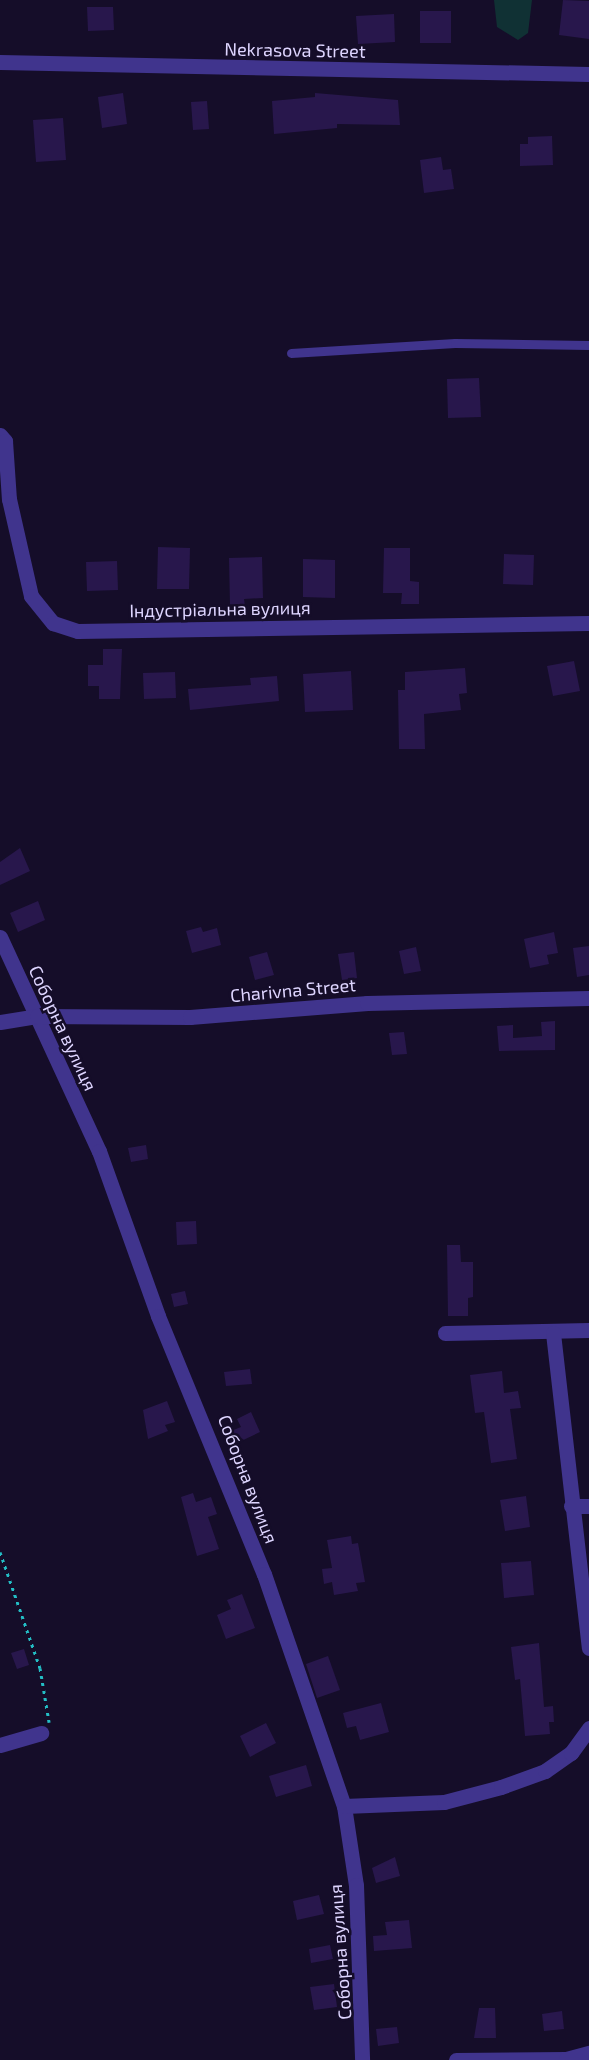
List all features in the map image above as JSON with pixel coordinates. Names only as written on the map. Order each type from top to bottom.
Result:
[{"type":"street","name":"Nekrasova Street","points":[[0,62],[589,74]]},
{"type":"street","name":"Індустріальна вулиця","points":[[0,435],[6,441],[9,499],[31,596],[53,623],[78,631],[589,623]]},
{"type":"street","name":"Соборна вулиця","points":[[0,937],[99,1151],[158,1316],[235,1499],[344,1806],[356,1885],[362,2060]]},
{"type":"street","name":"Charivna Street","points":[[0,1022],[37,1016],[190,1017],[367,1003],[589,998]]},
{"type":"street","points":[[445,1333],[553,1333],[589,1330]]},
{"type":"street","points":[[553,1333],[589,1648]]},
{"type":"street","points":[[571,1506],[589,1506]]},
{"type":"street","points":[[344,1806],[434,1803],[501,1787],[545,1771],[571,1753],[589,1728]]},
{"type":"street","points":[[0,1745],[41,1733]]},
{"type":"street","points":[[456,2060],[566,2059],[589,2053]]},
{"type":"lane","points":[[291,353],[454,343],[589,345]]},
{"type":"path","points":[[0,1552],[40,1668],[52,1718],[41,1733]]},
{"type":"green space","points":[[494,0],[532,0],[528,33],[518,40],[497,27]]},
{"type":"building","points":[[563,0],[589,1],[589,39],[559,35]]},
{"type":"building","points":[[87,7],[113,7],[114,30],[88,31]]},
{"type":"building","points":[[420,11],[451,11],[451,43],[420,43]]},
{"type":"building","points":[[394,14],[395,42],[358,44],[356,16]]},
{"type":"building","points":[[123,93],[127,124],[102,128],[98,97]]},
{"type":"building","points":[[315,93],[398,100],[400,125],[337,124],[337,128],[274,134],[272,101],[315,97]]},
{"type":"building","points":[[207,101],[209,129],[193,130],[191,102]]},
{"type":"building","points":[[63,118],[66,160],[36,162],[33,120]]},
{"type":"building","points":[[552,136],[553,165],[520,166],[520,144],[528,144],[528,137]]},
{"type":"building","points":[[441,157],[443,170],[451,169],[454,189],[424,193],[420,160]]},
{"type":"building","points":[[479,378],[481,417],[448,418],[447,379]]},
{"type":"building","points":[[158,547],[190,548],[189,589],[157,589]]},
{"type":"building","points":[[384,548],[410,548],[410,581],[419,582],[419,604],[401,604],[402,593],[383,593]]},
{"type":"building","points":[[504,554],[534,555],[533,585],[503,584]]},
{"type":"building","points":[[262,557],[263,598],[244,599],[245,606],[230,606],[229,558]]},
{"type":"building","points":[[303,559],[335,560],[335,598],[303,597]]},
{"type":"building","points":[[117,561],[118,590],[87,591],[86,562]]},
{"type":"building","points":[[103,649],[122,649],[120,699],[99,699],[99,686],[88,686],[88,665],[103,665]]},
{"type":"building","points":[[574,661],[580,691],[553,696],[547,666]]},
{"type":"building","points":[[465,668],[467,693],[459,694],[461,710],[424,714],[425,749],[399,749],[398,690],[405,690],[405,672]]},
{"type":"building","points":[[351,671],[353,710],[305,712],[303,674]]},
{"type":"building","points":[[175,672],[176,698],[144,699],[143,673]]},
{"type":"building","points":[[277,676],[279,701],[190,710],[188,689],[251,685],[250,678]]},
{"type":"building","points":[[20,848],[30,871],[0,885],[0,862]]},
{"type":"building","points":[[38,901],[45,920],[18,932],[10,913]]},
{"type":"building","points":[[201,927],[203,932],[217,928],[221,945],[192,953],[186,931]]},
{"type":"building","points":[[554,932],[558,953],[547,955],[549,964],[530,968],[524,939]]},
{"type":"building","points":[[589,946],[589,975],[577,977],[573,948]]},
{"type":"building","points":[[416,947],[421,971],[404,974],[399,951]]},
{"type":"building","points":[[267,952],[274,975],[255,980],[249,957]]},
{"type":"building","points":[[354,952],[357,978],[342,980],[338,954]]},
{"type":"building","points":[[555,1021],[555,1050],[499,1051],[497,1026],[513,1025],[513,1038],[542,1036],[541,1022]]},
{"type":"building","points":[[404,1032],[407,1054],[392,1055],[389,1033]]},
{"type":"building","points":[[146,1145],[148,1159],[131,1162],[128,1148]]},
{"type":"building","points":[[196,1221],[197,1244],[177,1245],[176,1222]]},
{"type":"building","points":[[447,1245],[460,1245],[461,1262],[473,1262],[473,1297],[468,1298],[468,1316],[448,1316]]},
{"type":"building","points":[[185,1291],[188,1304],[174,1307],[171,1294]]},
{"type":"building","points":[[250,1369],[252,1384],[226,1386],[224,1372]]},
{"type":"building","points":[[502,1371],[504,1393],[518,1391],[521,1408],[510,1409],[517,1459],[491,1463],[484,1412],[475,1413],[470,1375]]},
{"type":"building","points":[[167,1401],[175,1422],[165,1425],[168,1431],[148,1439],[143,1410]]},
{"type":"building","points":[[251,1412],[260,1432],[237,1443],[231,1431],[241,1427],[237,1419]]},
{"type":"building","points":[[193,1493],[196,1502],[211,1497],[217,1514],[208,1517],[219,1549],[197,1556],[181,1497]]},
{"type":"building","points":[[526,1496],[530,1527],[505,1531],[500,1500]]},
{"type":"building","points":[[351,1536],[352,1544],[358,1543],[365,1582],[356,1583],[358,1591],[334,1595],[332,1582],[324,1584],[322,1569],[332,1568],[327,1540]]},
{"type":"building","points":[[531,1561],[534,1595],[504,1598],[501,1563]]},
{"type":"building","points":[[242,1594],[255,1628],[226,1639],[217,1615],[231,1609],[227,1600]]},
{"type":"building","points":[[539,1643],[544,1707],[553,1706],[554,1722],[549,1722],[550,1734],[525,1736],[520,1679],[515,1680],[511,1647]]},
{"type":"building","points":[[24,1649],[29,1665],[17,1669],[11,1653]]},
{"type":"building","points":[[328,1656],[340,1690],[317,1698],[306,1664]]},
{"type":"building","points":[[381,1703],[389,1732],[360,1740],[356,1726],[347,1728],[343,1713]]},
{"type":"building","points":[[266,1723],[276,1743],[250,1757],[240,1736]]},
{"type":"building","points":[[306,1765],[312,1786],[276,1797],[269,1776]]},
{"type":"building","points":[[395,1857],[400,1876],[376,1883],[372,1868]]},
{"type":"building","points":[[319,1895],[324,1914],[297,1920],[293,1901]]},
{"type":"building","points":[[409,1920],[412,1948],[374,1951],[373,1936],[387,1935],[385,1922]]},
{"type":"building","points":[[330,1945],[333,1959],[311,1963],[309,1949]]},
{"type":"building","points":[[334,1984],[337,2007],[314,2010],[310,1987]]},
{"type":"building","points":[[479,2008],[495,2008],[496,2038],[474,2038]]},
{"type":"building","points":[[562,2011],[564,2029],[544,2031],[542,2014]]},
{"type":"building","points":[[397,2027],[399,2043],[378,2046],[376,2029]]}]
